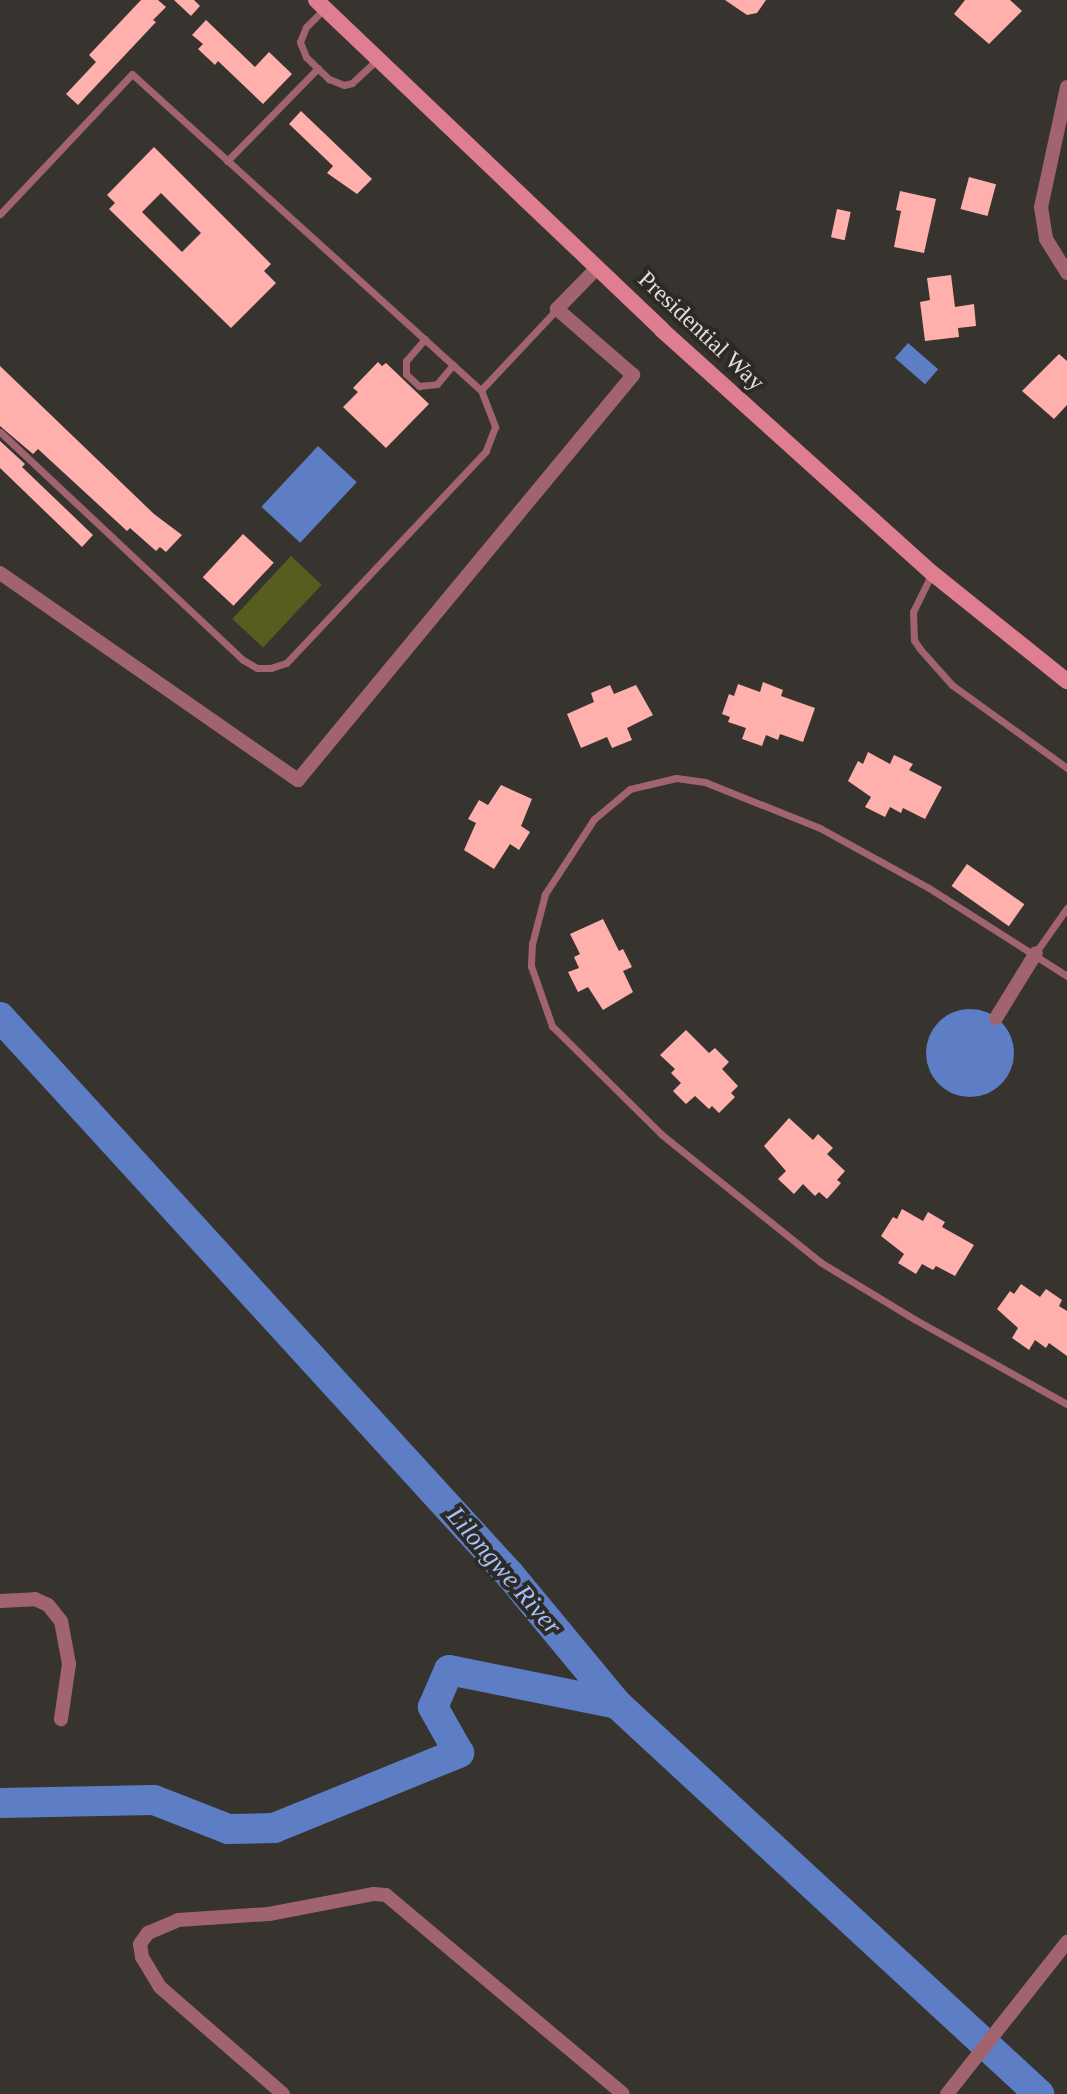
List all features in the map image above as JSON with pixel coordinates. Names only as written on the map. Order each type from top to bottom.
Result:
[{"type":"main road","name":"Presidential Way","points":[[320,4],[597,268],[932,573],[1067,681]]},
{"type":"street","points":[[1067,87],[1041,207],[1046,239],[1067,273]]},
{"type":"street","points":[[0,573],[298,780],[633,375],[557,309],[597,268]]},
{"type":"street","points":[[996,1018],[1036,953]]},
{"type":"street","points":[[0,1601],[35,1599],[48,1605],[61,1621],[69,1664],[61,1719]]},
{"type":"street","points":[[283,2094],[160,1987],[142,1957],[140,1944],[148,1933],[178,1920],[269,1914],[374,1894],[386,1895],[623,2094]]},
{"type":"street","points":[[948,2094],[1067,1942]]},
{"type":"lane","points":[[320,4],[300,42],[306,57],[329,79],[344,85],[359,78],[378,59]]},
{"type":"lane","points":[[227,161],[318,68]]},
{"type":"lane","points":[[0,214],[132,74],[481,390],[495,427],[486,451],[286,663],[271,668],[257,668],[243,660],[0,432]]},
{"type":"lane","points":[[481,390],[557,309]]},
{"type":"lane","points":[[425,339],[406,361],[406,374],[419,386],[437,384],[453,365]]},
{"type":"lane","points":[[932,573],[913,612],[914,640],[920,649],[952,685],[1067,768]]},
{"type":"lane","points":[[1067,976],[1036,953],[820,828],[705,782],[676,778],[630,789],[594,819],[545,894],[532,944],[531,966],[552,1026],[661,1134],[820,1262],[914,1319],[1067,1404]]},
{"type":"lane","points":[[1036,953],[1067,908]]},
{"type":"green space","points":[[291,556],[322,585],[263,648],[232,619]]},
{"type":"water","points":[[908,343],[938,369],[925,384],[895,358]]},
{"type":"water","points":[[318,446],[357,482],[300,543],[261,507]]},
{"type":"water","points":[[970,1009],[987,1013],[1001,1022],[1010,1036],[1014,1053],[1010,1070],[1001,1084],[987,1093],[970,1097],[953,1093],[939,1084],[930,1070],[926,1053],[930,1036],[939,1022],[953,1013]]},
{"type":"building","points":[[141,0],[158,0],[166,7],[153,20],[156,22],[78,105],[66,94],[96,62],[89,55]]},
{"type":"building","points":[[174,0],[194,0],[200,6],[191,16]]},
{"type":"building","points":[[725,0],[766,0],[757,13],[747,15]]},
{"type":"building","points":[[965,0],[1010,0],[1022,11],[989,44],[954,14]]},
{"type":"building","points":[[206,20],[255,67],[269,52],[292,74],[263,104],[218,61],[215,65],[198,49],[203,44],[192,35]]},
{"type":"building","points":[[301,111],[372,179],[357,194],[327,173],[333,166],[289,124]]},
{"type":"building","points":[[154,147],[271,264],[264,271],[276,283],[231,328],[109,209],[115,203],[107,195]],"holes":[[[161,193],[201,233],[182,252],[142,212]]]},
{"type":"building","points":[[969,177],[996,184],[988,216],[960,209]]},
{"type":"building","points":[[900,191],[936,199],[924,253],[894,247],[901,211],[896,210]]},
{"type":"building","points":[[837,209],[851,212],[845,240],[831,237]]},
{"type":"building","points":[[951,275],[955,307],[974,304],[976,326],[958,328],[959,337],[925,341],[920,302],[930,300],[927,278]]},
{"type":"building","points":[[1059,354],[1067,361],[1067,405],[1054,419],[1022,391]]},
{"type":"building","points":[[378,362],[382,366],[386,363],[429,404],[386,448],[343,407],[358,392],[353,388]]},
{"type":"building","points":[[0,366],[154,514],[182,535],[166,552],[160,547],[156,551],[130,528],[127,531],[38,449],[33,454],[0,426]]},
{"type":"building","points":[[0,441],[25,464],[22,467],[93,535],[82,547],[0,468]]},
{"type":"building","points":[[243,534],[274,563],[233,606],[203,577]]},
{"type":"building","points":[[763,682],[783,690],[781,696],[815,708],[803,742],[780,734],[778,740],[766,735],[762,746],[742,739],[746,728],[728,722],[730,717],[722,714],[729,694],[734,696],[738,684],[760,692]]},
{"type":"building","points":[[610,685],[614,694],[636,685],[653,715],[627,728],[632,740],[612,748],[607,737],[581,748],[567,714],[594,702],[591,693]]},
{"type":"building","points":[[868,752],[890,764],[894,755],[913,764],[909,770],[942,787],[925,819],[903,808],[901,813],[890,807],[885,817],[865,807],[871,797],[848,781],[858,761],[863,764]]},
{"type":"building","points":[[501,785],[532,799],[521,826],[530,832],[519,850],[510,844],[494,869],[464,850],[476,823],[468,819],[479,800],[488,805]]},
{"type":"building","points":[[967,864],[1024,904],[1009,926],[952,886]]},
{"type":"building","points":[[603,919],[619,951],[623,949],[632,967],[623,971],[633,992],[603,1010],[588,987],[578,992],[568,972],[579,968],[574,957],[580,954],[570,934]]},
{"type":"building","points":[[686,1030],[709,1053],[715,1048],[729,1062],[722,1069],[738,1086],[731,1093],[735,1097],[719,1113],[712,1106],[709,1109],[695,1096],[686,1104],[673,1091],[681,1083],[671,1073],[675,1069],[660,1055]]},
{"type":"building","points":[[789,1118],[813,1140],[818,1134],[833,1148],[827,1154],[845,1171],[837,1180],[841,1183],[827,1199],[819,1192],[815,1196],[803,1184],[794,1194],[778,1179],[786,1171],[764,1146]]},
{"type":"building","points":[[902,1209],[923,1221],[928,1212],[945,1222],[942,1227],[974,1245],[955,1276],[936,1266],[933,1270],[922,1264],[916,1274],[898,1263],[904,1254],[881,1236]]},
{"type":"building","points":[[1021,1284],[1040,1297],[1046,1289],[1062,1300],[1059,1306],[1067,1311],[1067,1356],[1049,1343],[1046,1348],[1035,1340],[1029,1350],[1012,1338],[1018,1328],[997,1309],[1010,1291],[1014,1294]]},
{"type":"waterway","name":"Lilongwe River","points":[[0,1017],[511,1576],[617,1704],[1039,2094]]},
{"type":"waterway","points":[[0,1803],[154,1800],[228,1829],[274,1828],[459,1753],[433,1707],[449,1670],[617,1704]]}]
